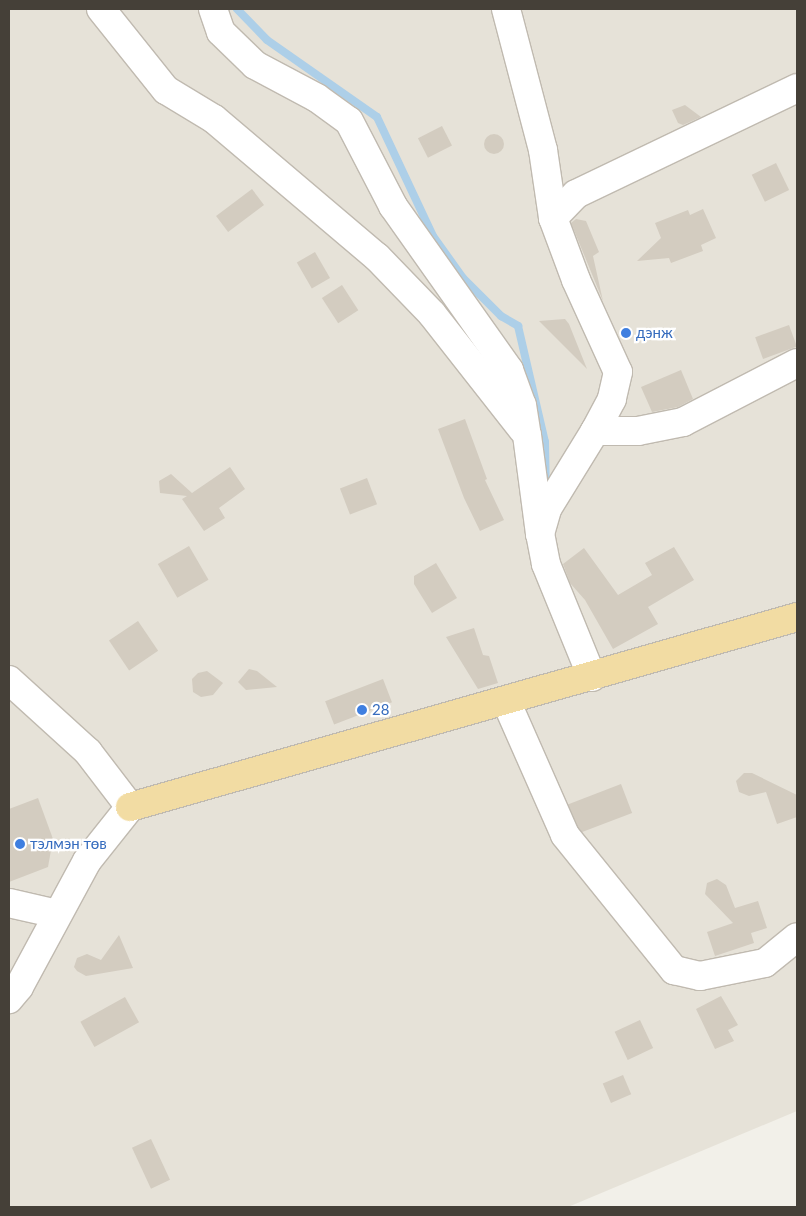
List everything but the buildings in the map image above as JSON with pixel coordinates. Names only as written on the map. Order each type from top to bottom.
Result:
[{"type":"main road","points":[[130,807],[592,677],[797,617]]},
{"type":"street","points":[[101,9],[166,90],[214,119],[377,256],[432,314],[527,435]]},
{"type":"street","points":[[213,9],[222,32],[255,65],[317,98],[349,121],[393,206],[509,370],[522,405],[546,564],[592,677]]},
{"type":"street","points":[[506,9],[544,150],[553,218],[576,280],[618,372],[612,399],[595,431],[547,509],[540,534]]},
{"type":"street","points":[[553,218],[576,194],[797,88]]},
{"type":"street","points":[[595,431],[638,432],[683,422],[797,363]]},
{"type":"street","points":[[9,680],[88,752],[130,807],[87,861],[19,988],[9,998]]},
{"type":"street","points":[[506,701],[565,835],[617,895],[674,970],[700,976],[765,963],[797,937]]},
{"type":"street","points":[[9,902],[57,914]]},
{"type":"shaded area","points":[[9,9],[797,9],[797,1111],[568,1207],[9,1207]]},
{"type":"waterway","points":[[237,9],[267,40],[377,117],[433,236],[463,278],[501,316],[518,326],[545,442],[546,481]]},
{"type":"place","name":"дэнж","points":[[626,333]]},
{"type":"place","name":"28","points":[[362,710]]},
{"type":"place","name":"тэлмэн төв","points":[[20,844]]}]
